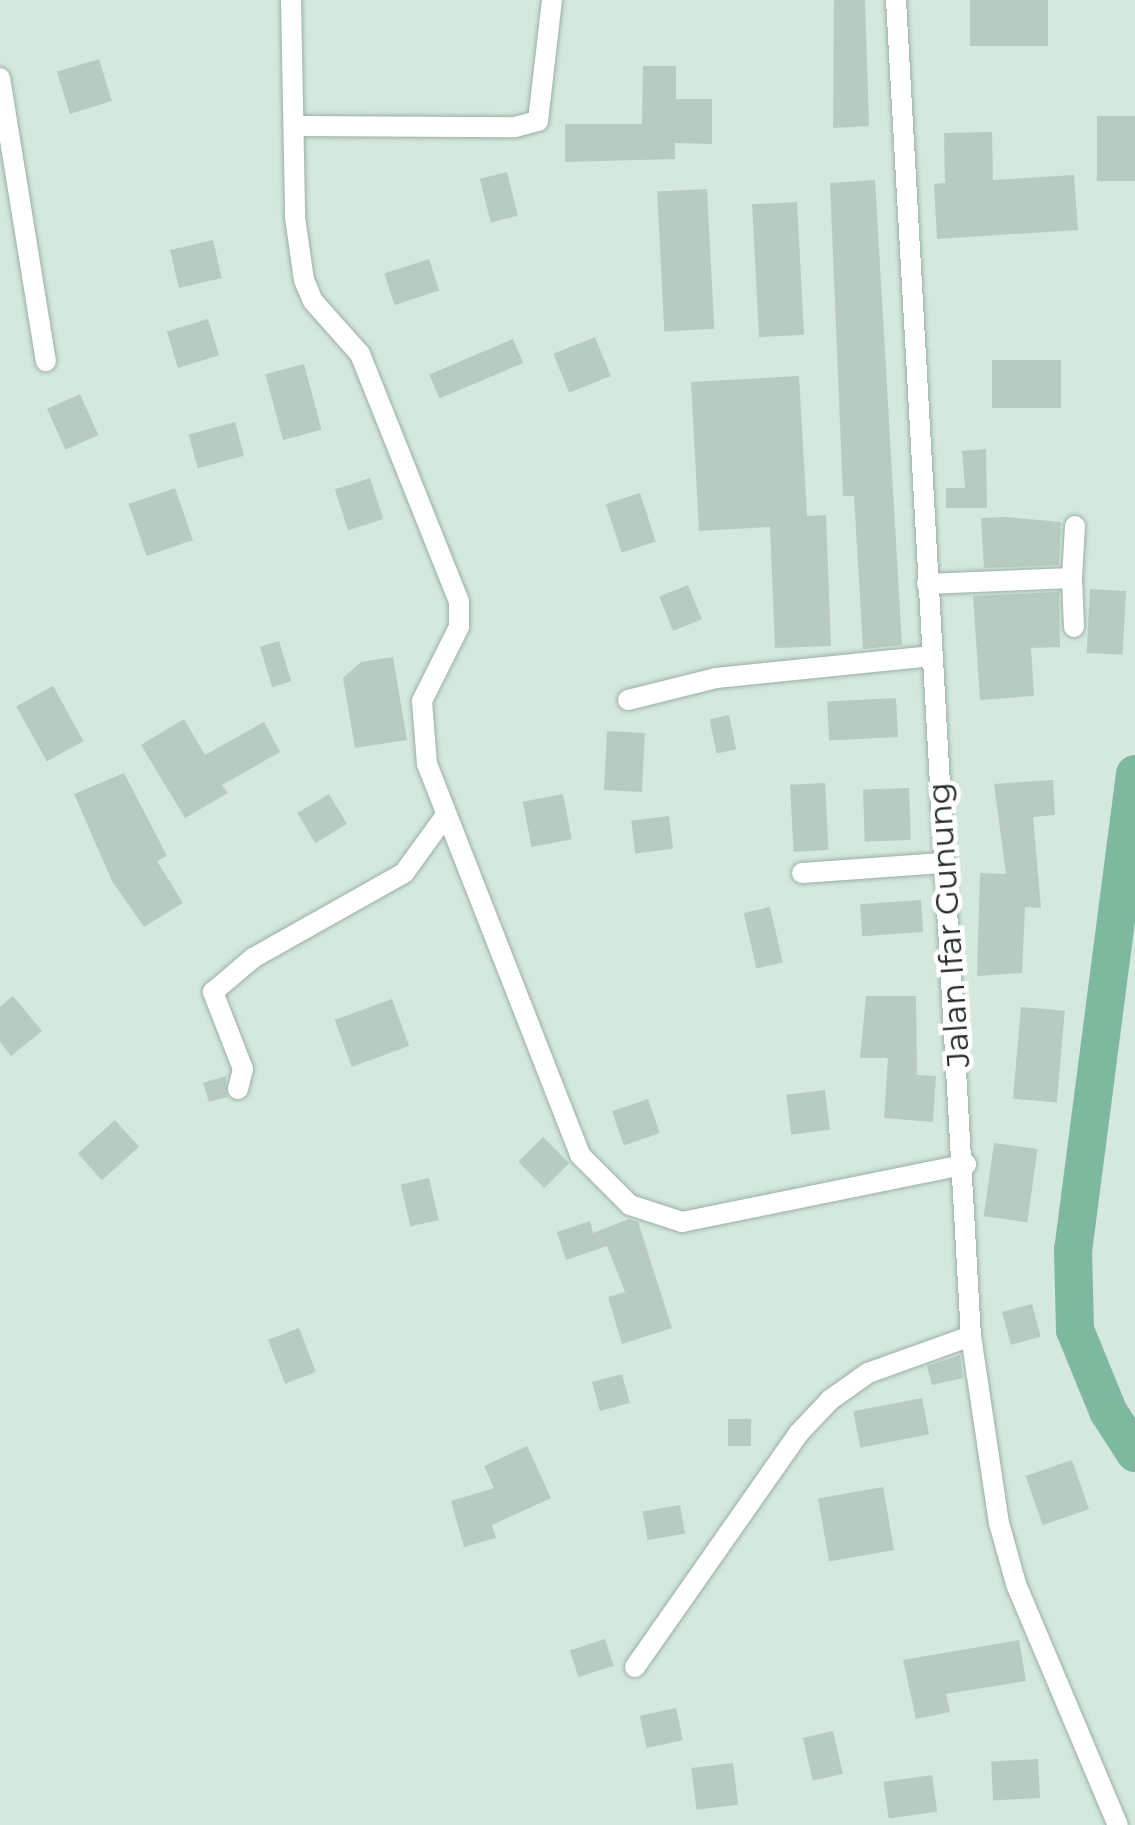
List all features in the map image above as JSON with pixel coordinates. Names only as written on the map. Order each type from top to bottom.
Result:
[{"type":"street","points":[[290,0],[304,280],[313,301],[360,354],[459,602],[459,627],[422,702],[426,764],[580,1155],[630,1205],[682,1222],[966,1164]]},
{"type":"street","points":[[294,126],[515,127],[538,121],[552,0]]},
{"type":"street","name":"Jalan Ifar Gunung","points":[[896,0],[943,863],[966,1164],[972,1336],[999,1523],[1016,1584],[1118,1825]]},
{"type":"street","points":[[0,78],[46,361]]},
{"type":"street","points":[[1074,627],[1075,526]]},
{"type":"street","points":[[928,584],[1072,578]]},
{"type":"street","points":[[628,700],[716,678],[932,656]]},
{"type":"street","points":[[238,1089],[243,1069],[213,992],[253,958],[404,873],[446,816]]},
{"type":"street","points":[[802,873],[943,863]]},
{"type":"street","points":[[635,1666],[798,1434],[830,1400],[868,1373],[972,1336]]},
{"type":"building","points":[[834,0],[865,0],[869,126],[833,128]]},
{"type":"building","points":[[970,0],[1048,0],[1048,46],[970,46]]},
{"type":"building","points":[[99,59],[112,101],[70,114],[57,72]]},
{"type":"building","points":[[643,66],[676,66],[676,99],[712,99],[712,144],[675,143],[675,159],[565,162],[565,124],[642,124]]},
{"type":"building","points":[[1097,116],[1135,116],[1135,181],[1097,181]]},
{"type":"building","points":[[992,132],[993,180],[1074,175],[1078,230],[937,239],[934,184],[945,183],[944,133]]},
{"type":"building","points":[[507,172],[518,216],[491,222],[480,179]]},
{"type":"building","points":[[875,180],[902,645],[863,649],[854,496],[843,496],[830,183]]},
{"type":"building","points":[[707,189],[714,329],[664,331],[657,192]]},
{"type":"building","points":[[797,202],[804,335],[759,337],[752,204]]},
{"type":"building","points":[[213,240],[222,278],[179,288],[170,250]]},
{"type":"building","points":[[429,259],[439,290],[394,305],[384,274]]},
{"type":"building","points":[[208,319],[219,355],[178,368],[167,332]]},
{"type":"building","points":[[595,337],[611,376],[569,393],[553,354]]},
{"type":"building","points":[[513,339],[523,363],[439,398],[429,375]]},
{"type":"building","points":[[992,360],[1061,360],[1061,408],[992,408]]},
{"type":"building","points":[[304,364],[322,430],[283,440],[265,374]]},
{"type":"building","points":[[799,376],[807,516],[826,515],[831,646],[775,648],[770,527],[699,531],[691,382]]},
{"type":"building","points":[[80,394],[98,435],[65,450],[47,409]]},
{"type":"building","points":[[235,422],[244,456],[198,468],[189,434]]},
{"type":"building","points":[[986,449],[987,508],[946,508],[946,488],[965,488],[962,451]]},
{"type":"building","points":[[370,478],[383,519],[348,530],[335,489]]},
{"type":"building","points":[[175,488],[193,540],[147,556],[129,504]]},
{"type":"building","points":[[640,493],[656,542],[622,553],[606,504]]},
{"type":"building","points":[[981,518],[1061,522],[1059,565],[984,568]]},
{"type":"building","points":[[688,585],[702,619],[673,631],[659,597]]},
{"type":"building","points":[[1090,589],[1126,591],[1123,655],[1087,653]]},
{"type":"building","points":[[1059,592],[1060,647],[1031,648],[1034,696],[980,700],[973,596]]},
{"type":"building","points":[[279,641],[291,681],[272,687],[260,647]]},
{"type":"building","points":[[393,657],[407,740],[355,748],[343,678],[361,662]]},
{"type":"building","points":[[53,686],[84,741],[47,761],[16,706]]},
{"type":"building","points":[[896,698],[898,737],[829,741],[827,702]]},
{"type":"building","points":[[729,715],[736,749],[717,753],[709,719]]},
{"type":"building","points":[[184,719],[205,755],[264,722],[280,752],[222,785],[228,793],[185,818],[141,745]]},
{"type":"building","points":[[607,731],[645,733],[642,792],[604,790]]},
{"type":"building","points":[[124,773],[167,856],[157,861],[183,903],[144,927],[112,881],[74,794]]},
{"type":"building","points":[[1053,780],[1055,815],[1033,817],[1041,908],[1025,907],[1022,973],[977,976],[980,873],[1006,874],[994,784]]},
{"type":"building","points":[[825,783],[829,850],[794,852],[790,785]]},
{"type":"building","points":[[909,788],[911,840],[865,842],[863,790]]},
{"type":"building","points":[[329,794],[347,824],[315,843],[297,813]]},
{"type":"building","points":[[563,794],[572,839],[532,847],[523,802]]},
{"type":"building","points":[[669,816],[673,849],[635,853],[631,821]]},
{"type":"building","points":[[921,900],[923,932],[862,936],[860,904]]},
{"type":"building","points":[[770,907],[783,963],[757,969],[744,913]]},
{"type":"building","points":[[13,996],[42,1031],[11,1056],[0,1042],[0,1007]]},
{"type":"building","points":[[866,996],[916,996],[917,1075],[936,1076],[933,1122],[884,1118],[888,1058],[860,1058]]},
{"type":"building","points":[[392,999],[409,1046],[352,1067],[335,1020]]},
{"type":"building","points":[[1021,1007],[1065,1011],[1057,1102],[1013,1099]]},
{"type":"building","points":[[226,1076],[227,1097],[209,1102],[203,1083]]},
{"type":"building","points":[[825,1090],[830,1130],[791,1134],[786,1095]]},
{"type":"building","points":[[648,1099],[660,1133],[624,1145],[612,1111]]},
{"type":"building","points":[[115,1120],[139,1147],[102,1180],[78,1153]]},
{"type":"building","points":[[543,1137],[569,1163],[544,1188],[518,1162]]},
{"type":"building","points":[[994,1143],[1038,1149],[1027,1222],[984,1216]]},
{"type":"building","points":[[429,1178],[439,1220],[410,1226],[401,1185]]},
{"type":"building","points":[[629,1219],[638,1222],[672,1328],[622,1344],[608,1297],[625,1292],[607,1246],[566,1260],[557,1232],[590,1221],[593,1233]]},
{"type":"building","points":[[1032,1304],[1041,1337],[1011,1345],[1002,1312]]},
{"type":"building","points":[[299,1328],[316,1372],[285,1384],[268,1340]]},
{"type":"building","points":[[960,1355],[963,1378],[932,1385],[927,1366]]},
{"type":"building","points":[[622,1374],[630,1403],[600,1411],[592,1382]]},
{"type":"building","points":[[922,1398],[929,1434],[860,1448],[853,1411]]},
{"type":"building","points":[[728,1419],[751,1419],[751,1446],[728,1446]]},
{"type":"building","points":[[527,1446],[551,1498],[492,1525],[496,1538],[464,1547],[451,1501],[494,1488],[484,1466]]},
{"type":"building","points":[[1072,1460],[1089,1509],[1043,1525],[1026,1476]]},
{"type":"building","points":[[883,1487],[894,1550],[829,1561],[818,1498]]},
{"type":"building","points":[[680,1505],[685,1534],[648,1540],[643,1512]]},
{"type":"building","points":[[605,1639],[614,1666],[578,1677],[570,1650]]},
{"type":"building","points":[[1019,1640],[1026,1681],[946,1694],[950,1712],[916,1719],[903,1660]]},
{"type":"building","points":[[676,1708],[683,1740],[647,1748],[640,1716]]},
{"type":"building","points":[[833,1731],[843,1774],[813,1781],[803,1738]]},
{"type":"building","points":[[1038,1759],[1040,1798],[993,1800],[991,1761]]},
{"type":"building","points":[[733,1763],[738,1805],[696,1810],[691,1768]]},
{"type":"building","points":[[932,1775],[937,1812],[889,1818],[883,1782]]},
{"type":"waterway","points":[[1135,774],[1073,1249],[1075,1330],[1108,1411],[1135,1453]]}]
